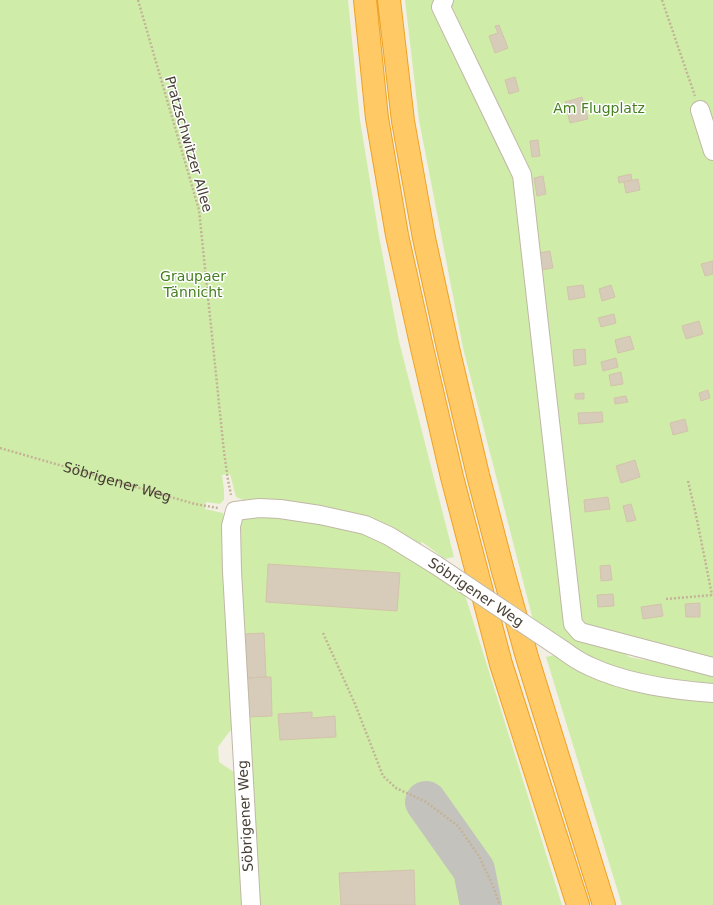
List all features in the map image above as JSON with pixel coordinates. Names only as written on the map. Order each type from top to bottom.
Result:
[{"type":"highway","points":[[365,0],[378,118],[397,235],[450,470],[501,664],[578,905]]},
{"type":"highway","points":[[389,0],[403,121],[424,238],[474,460],[527,657],[604,905]]},
{"type":"street","points":[[444,0],[441,7],[522,174],[573,624],[580,632],[713,667]]},
{"type":"street","points":[[700,110],[713,151]]},
{"type":"street","name":"Söbrigener Weg","points":[[251,905],[232,571],[231,526],[235,511],[259,508],[280,509],[320,514],[365,525],[389,536],[436,565],[588,666],[615,677],[684,691],[713,694]]},
{"type":"path","name":"Pratzschwitzer Allee","points":[[138,0],[199,210],[226,466],[235,511]]},
{"type":"path","points":[[662,0],[700,110]]},
{"type":"path","name":"Söbrigener Weg","points":[[0,448],[195,504],[235,511]]},
{"type":"path","points":[[666,599],[713,595],[688,481]]},
{"type":"path","points":[[323,634],[355,704],[382,776],[396,788],[426,802],[458,826],[479,856],[500,905]]},
{"type":"green space","name":"Graupaer Tännicht","points":[[0,0],[348,0],[360,120],[379,236],[399,341],[454,557],[445,559],[422,542],[420,545],[367,519],[323,506],[259,499],[243,500],[236,497],[230,474],[222,475],[224,500],[220,504],[206,502],[205,509],[223,513],[233,727],[218,747],[219,762],[237,774],[246,905],[0,905]]},
{"type":"green space","name":"Am Flugplatz","points":[[405,0],[713,0],[713,662],[568,628],[618,646],[629,657],[652,661],[666,660],[713,670],[713,687],[619,671],[576,651],[576,648],[533,620],[463,348],[419,120]]},
{"type":"green space","points":[[256,514],[361,530],[416,560],[465,595],[562,905],[254,905],[237,526],[244,519]]},
{"type":"green space","points":[[554,655],[582,673],[713,698],[713,905],[622,905],[546,657]]},
{"type":"building","points":[[499,25],[508,48],[495,53],[489,36],[498,33],[495,26]]},
{"type":"building","points":[[515,77],[519,91],[509,94],[505,80]]},
{"type":"building","points":[[582,97],[588,119],[570,123],[565,102]]},
{"type":"building","points":[[538,140],[540,156],[532,157],[530,141]]},
{"type":"building","points":[[631,174],[632,180],[619,183],[618,177]]},
{"type":"building","points":[[543,176],[546,194],[537,196],[534,178]]},
{"type":"building","points":[[638,179],[640,190],[626,193],[624,182]]},
{"type":"building","points":[[550,251],[553,268],[541,270],[539,253]]},
{"type":"building","points":[[713,261],[713,274],[705,276],[701,264]]},
{"type":"building","points":[[583,285],[585,297],[569,300],[567,287]]},
{"type":"building","points":[[611,285],[615,297],[602,301],[599,289]]},
{"type":"building","points":[[614,314],[616,323],[601,327],[598,318]]},
{"type":"building","points":[[699,321],[703,334],[686,339],[682,326]]},
{"type":"building","points":[[630,336],[634,349],[618,353],[615,340]]},
{"type":"building","points":[[585,349],[586,364],[574,366],[573,350]]},
{"type":"building","points":[[616,358],[618,367],[603,371],[601,362]]},
{"type":"building","points":[[621,372],[623,384],[611,386],[609,375]]},
{"type":"building","points":[[708,390],[710,398],[701,401],[699,393]]},
{"type":"building","points":[[584,393],[584,399],[575,399],[575,394]]},
{"type":"building","points":[[626,396],[628,402],[615,404],[614,398]]},
{"type":"building","points":[[602,412],[603,422],[579,424],[578,413]]},
{"type":"building","points":[[685,419],[688,431],[673,435],[670,423]]},
{"type":"building","points":[[635,460],[640,477],[621,483],[616,466]]},
{"type":"building","points":[[608,497],[610,509],[585,512],[584,500]]},
{"type":"building","points":[[631,504],[636,520],[627,522],[623,506]]},
{"type":"building","points":[[268,564],[400,573],[397,611],[266,602]]},
{"type":"building","points":[[610,565],[612,580],[601,581],[600,566]]},
{"type":"building","points":[[613,594],[614,606],[598,607],[597,595]]},
{"type":"building","points":[[700,603],[700,617],[686,617],[685,604]]},
{"type":"building","points":[[661,604],[663,616],[643,619],[641,607]]},
{"type":"building","points":[[264,633],[266,677],[247,678],[244,634]]},
{"type":"building","points":[[271,677],[272,716],[249,717],[247,678]]},
{"type":"building","points":[[312,712],[312,718],[335,716],[336,737],[280,740],[278,714]]},
{"type":"building","points":[[414,870],[415,905],[341,905],[339,873]]},
{"type":"taxiway","points":[[426,802],[474,870],[481,905]]}]
